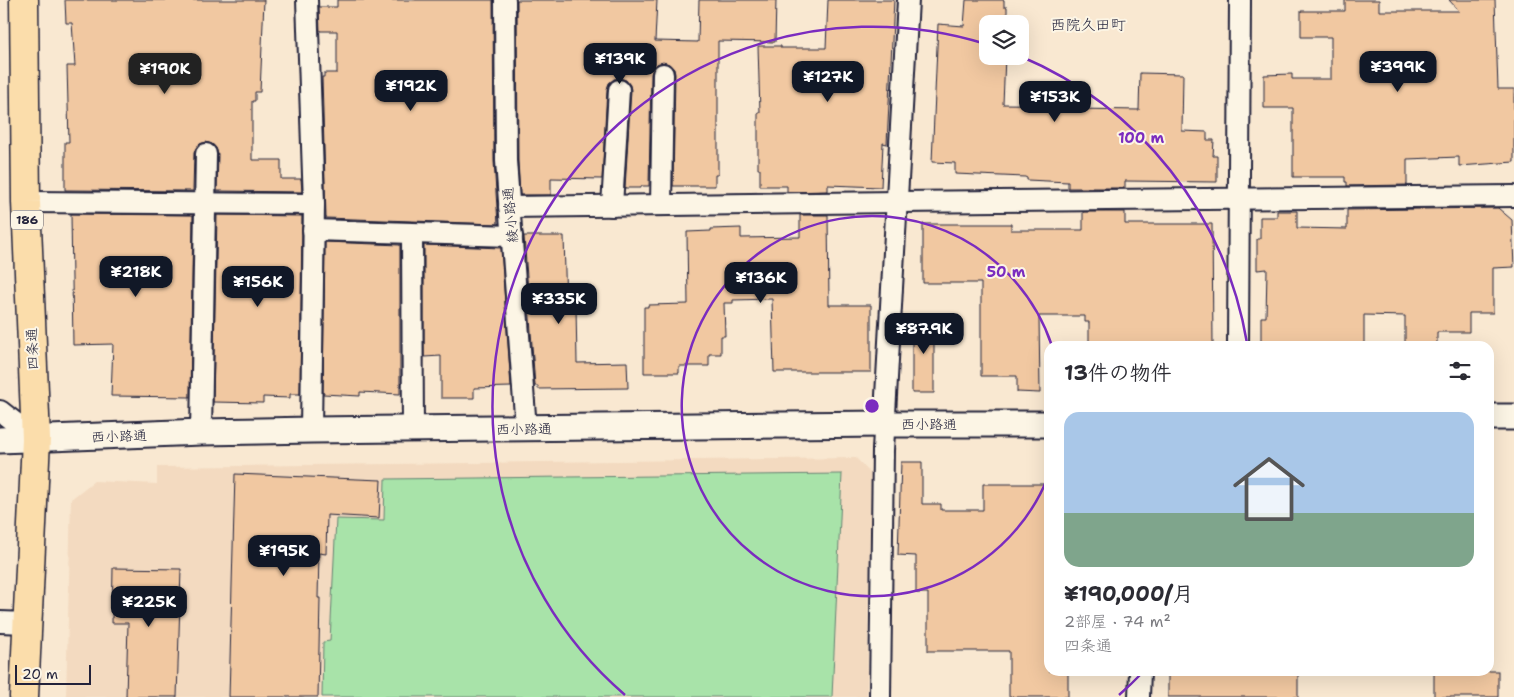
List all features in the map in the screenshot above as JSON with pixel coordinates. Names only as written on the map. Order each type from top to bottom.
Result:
[{"type":"main road","name":"四条通","points":[[24,0],[26,202],[36,439],[24,697]]},
{"type":"street","points":[[307,0],[314,204],[311,430]]},
{"type":"street","name":"綾小路通","points":[[505,0],[506,160],[526,429]]},
{"type":"street","points":[[880,697],[883,450],[886,424],[908,0]]},
{"type":"street","points":[[1238,341],[1240,0]]},
{"type":"street","points":[[661,205],[663,74]]},
{"type":"street","points":[[612,206],[619,90]]},
{"type":"street","points":[[200,432],[206,154]]},
{"type":"street","points":[[509,207],[1514,196]]},
{"type":"street","points":[[26,202],[314,204]]},
{"type":"street","points":[[313,230],[512,236]]},
{"type":"street","points":[[412,234],[413,430]]},
{"type":"street","points":[[0,410],[36,439]]},
{"type":"street","points":[[1494,417],[1514,417]]},
{"type":"street","name":"西小路通","points":[[0,440],[200,432],[311,430],[1044,424]]},
{"type":"street","points":[[0,622],[28,623]]},
{"type":"street","points":[[1140,676],[1140,697]]},
{"type":"shaded area","points":[[856,458],[871,474],[867,697],[66,697],[71,499],[94,481],[157,484],[157,467]]},
{"type":"green space","points":[[842,474],[832,697],[322,697],[323,642],[330,641],[336,519],[384,520],[385,479]]},
{"type":"building","points":[[65,0],[264,0],[260,92],[255,92],[255,101],[252,101],[252,160],[281,160],[281,179],[301,179],[302,192],[217,191],[218,154],[212,144],[206,142],[200,144],[194,153],[193,191],[65,190],[65,142],[69,142],[67,66],[75,66],[72,23],[66,23]]},
{"type":"building","points":[[337,0],[493,0],[494,161],[498,224],[326,218],[322,77],[324,77],[324,73],[337,73],[337,31],[320,31],[319,7],[337,7]]},
{"type":"building","points":[[517,0],[657,0],[655,41],[698,42],[699,0],[776,0],[775,42],[718,41],[718,175],[715,175],[715,186],[673,186],[675,74],[674,69],[669,64],[663,62],[653,68],[651,74],[649,186],[625,188],[631,90],[626,80],[619,78],[609,83],[607,89],[602,179],[551,178],[551,195],[520,195]]},
{"type":"building","points":[[828,0],[894,0],[887,144],[883,143],[881,187],[828,185],[828,191],[787,192],[787,186],[760,186],[760,169],[758,169],[758,113],[760,113],[758,46],[826,48]]},
{"type":"building","points":[[966,0],[1004,0],[1004,7],[1007,7],[1007,15],[979,15],[979,65],[1005,65],[1003,104],[1076,105],[1076,109],[1139,110],[1140,73],[1183,74],[1182,131],[1207,132],[1207,140],[1214,140],[1213,156],[1217,156],[1217,182],[1125,181],[1125,188],[1068,188],[1068,182],[1027,180],[1025,177],[955,174],[955,163],[932,162],[938,24],[964,26]]},
{"type":"building","points":[[1345,0],[1379,0],[1379,11],[1459,11],[1449,0],[1495,0],[1498,89],[1514,89],[1514,162],[1459,166],[1459,157],[1407,159],[1407,185],[1347,186],[1345,177],[1293,177],[1293,108],[1264,108],[1264,75],[1292,74],[1292,79],[1331,79],[1331,37],[1301,37],[1301,11],[1345,11]]},
{"type":"building","points":[[1498,208],[1512,220],[1514,267],[1493,268],[1493,313],[1469,313],[1469,332],[1437,332],[1437,341],[1405,341],[1405,316],[1364,315],[1364,341],[1261,341],[1261,317],[1266,317],[1267,269],[1257,270],[1257,239],[1260,239],[1260,217],[1277,217],[1277,211],[1297,211],[1297,228],[1347,229],[1347,210]]},
{"type":"building","points":[[1083,212],[1125,212],[1125,224],[1212,224],[1213,341],[1089,341],[1089,322],[1085,322],[1085,316],[1039,316],[1040,393],[1017,392],[1017,376],[981,376],[981,283],[923,283],[923,224],[1011,224],[1011,230],[1083,230]]},
{"type":"building","points":[[71,214],[193,215],[190,397],[111,396],[113,344],[73,345]]},
{"type":"building","points":[[217,215],[302,216],[300,394],[290,394],[290,398],[263,397],[263,403],[213,402]]},
{"type":"building","points":[[800,215],[828,215],[829,305],[871,305],[871,372],[774,372],[772,299],[733,300],[733,303],[724,303],[725,336],[721,336],[721,354],[709,354],[709,366],[679,366],[679,373],[644,373],[644,307],[648,307],[648,305],[688,304],[687,232],[741,228],[741,238],[800,237]]},
{"type":"building","points":[[524,236],[564,236],[566,307],[576,307],[577,363],[627,362],[628,388],[538,389],[538,386],[535,386]]},
{"type":"building","points":[[325,242],[400,245],[400,394],[360,392],[360,396],[323,394]]},
{"type":"building","points":[[424,245],[501,248],[511,387],[474,388],[474,398],[441,398],[441,356],[424,357]]},
{"type":"building","points":[[912,320],[941,320],[940,339],[934,339],[934,393],[912,393]]},
{"type":"building","points":[[901,462],[922,462],[922,504],[941,504],[941,510],[983,510],[983,484],[1044,484],[1044,676],[1068,676],[1068,697],[1009,697],[1009,651],[928,651],[928,593],[916,593],[916,556],[898,555]]},
{"type":"building","points":[[235,474],[381,480],[379,518],[327,515],[326,554],[319,553],[318,697],[229,697]]},
{"type":"building","points":[[113,568],[181,569],[177,697],[126,697],[128,623],[112,623]]},
{"type":"building","points":[[1494,671],[1498,671],[1498,697],[1434,697],[1434,676],[1494,676]]},
{"type":"building","points":[[1168,676],[1298,676],[1298,697],[1168,697]]},
{"type":"district","name":"西院久田町","points":[[1088,25]]}]
